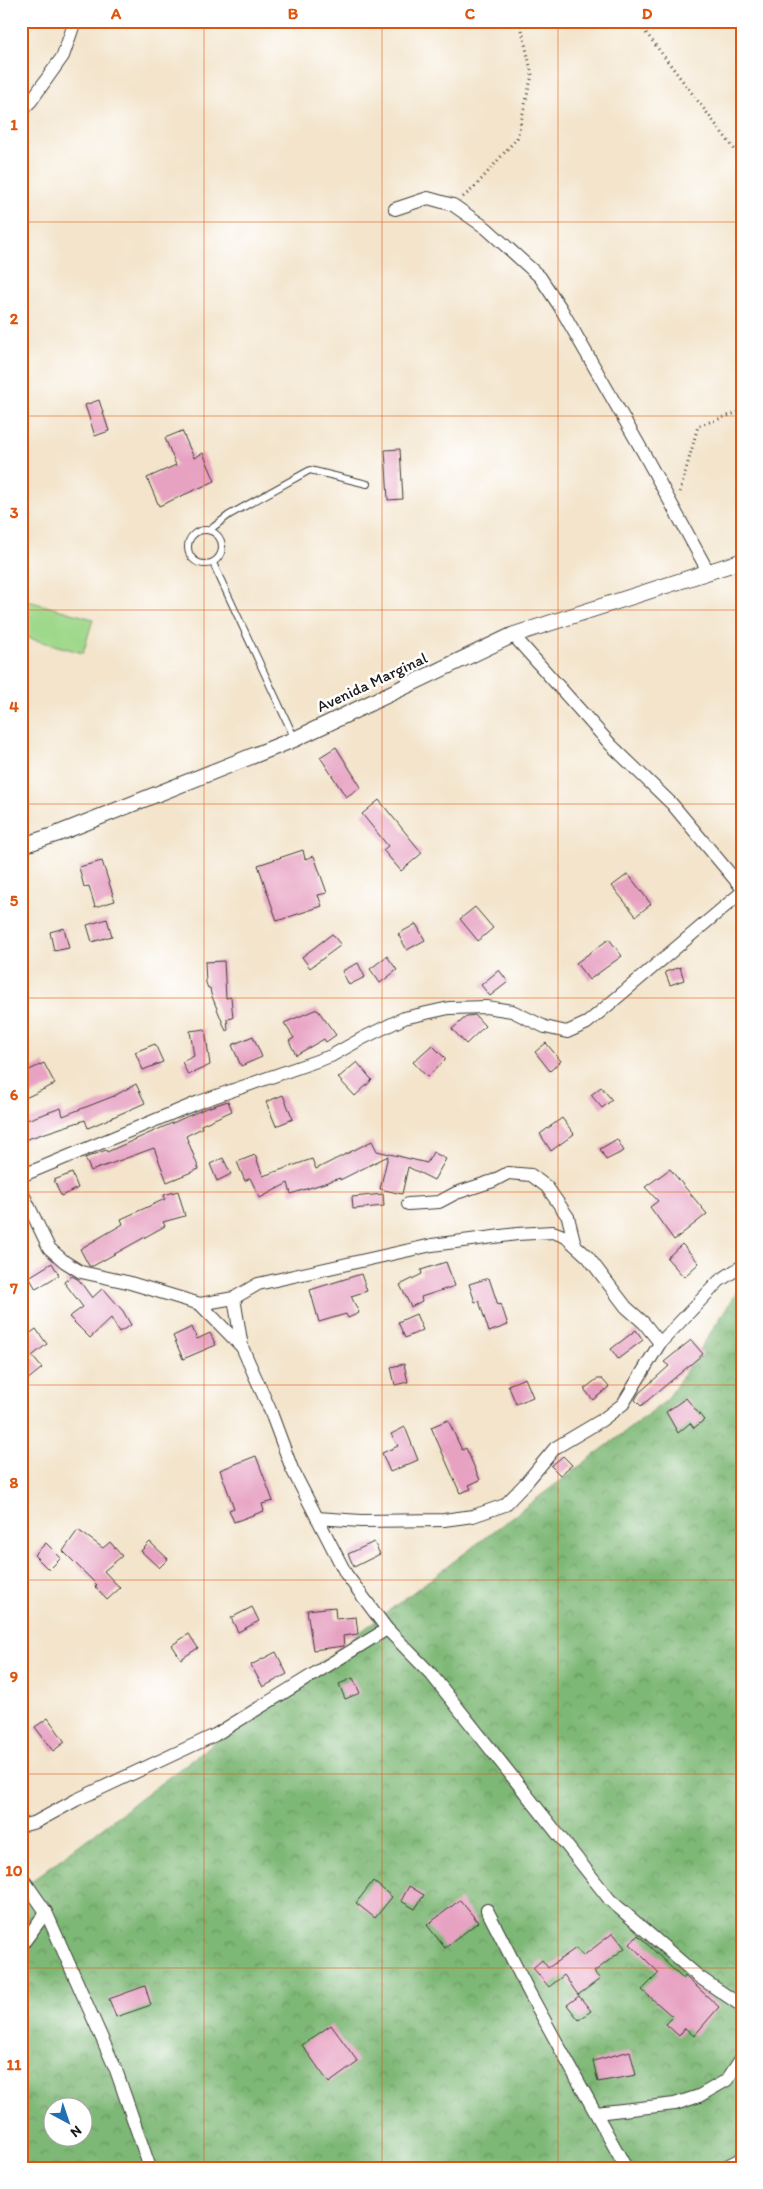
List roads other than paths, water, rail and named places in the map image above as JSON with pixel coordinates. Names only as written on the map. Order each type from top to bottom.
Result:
[{"type":"street","points":[[21,111],[31,101],[63,56],[76,21]]},
{"type":"street","points":[[395,209],[428,198],[453,205],[486,228],[540,277],[560,307],[643,452],[709,573]]},
{"type":"street","name":"Avenida Marginal","points":[[21,846],[57,834],[295,739],[513,634],[742,561]]},
{"type":"street","points":[[513,634],[611,745],[672,804],[742,888]]},
{"type":"street","points":[[21,1176],[199,1102],[331,1056],[362,1038],[404,1018],[449,1008],[486,1007],[512,1011],[545,1027],[567,1032],[587,1023],[742,892]]},
{"type":"street","points":[[408,1204],[438,1202],[456,1192],[493,1181],[508,1173],[531,1175],[547,1187],[568,1217],[575,1245]]},
{"type":"street","points":[[21,1190],[49,1248],[65,1262],[81,1272],[127,1282],[200,1304],[234,1298],[258,1284],[432,1245],[517,1234],[553,1232],[566,1237],[588,1257],[626,1307],[644,1323],[660,1343]]},
{"type":"street","points":[[318,1518],[361,1521],[444,1520],[474,1516],[504,1505],[525,1484],[555,1448],[602,1420],[623,1404],[660,1343],[718,1281],[742,1266]]},
{"type":"street","points":[[234,1298],[242,1347],[270,1410],[292,1470],[346,1574],[387,1629],[431,1674],[610,1900],[699,1976],[742,2006]]},
{"type":"street","points":[[200,1304],[242,1347]]},
{"type":"street","points":[[21,1826],[36,1822],[76,1800],[215,1735],[387,1629]]},
{"type":"street","points":[[21,1876],[46,1912],[116,2070],[150,2168]]},
{"type":"street","points":[[487,1910],[530,1994],[626,2168]]},
{"type":"street","points":[[21,1946],[46,1912]]},
{"type":"street","points":[[596,2113],[675,2104],[699,2096],[727,2080],[742,2057]]},
{"type":"street","points":[[726,2168],[742,2160]]},
{"type":"lane","points":[[211,529],[221,539],[223,548],[220,557],[212,563],[203,564],[195,561],[189,554],[187,545],[190,537],[197,531],[211,529],[229,515],[310,470],[367,484]]},
{"type":"lane","points":[[212,563],[295,739]]}]
